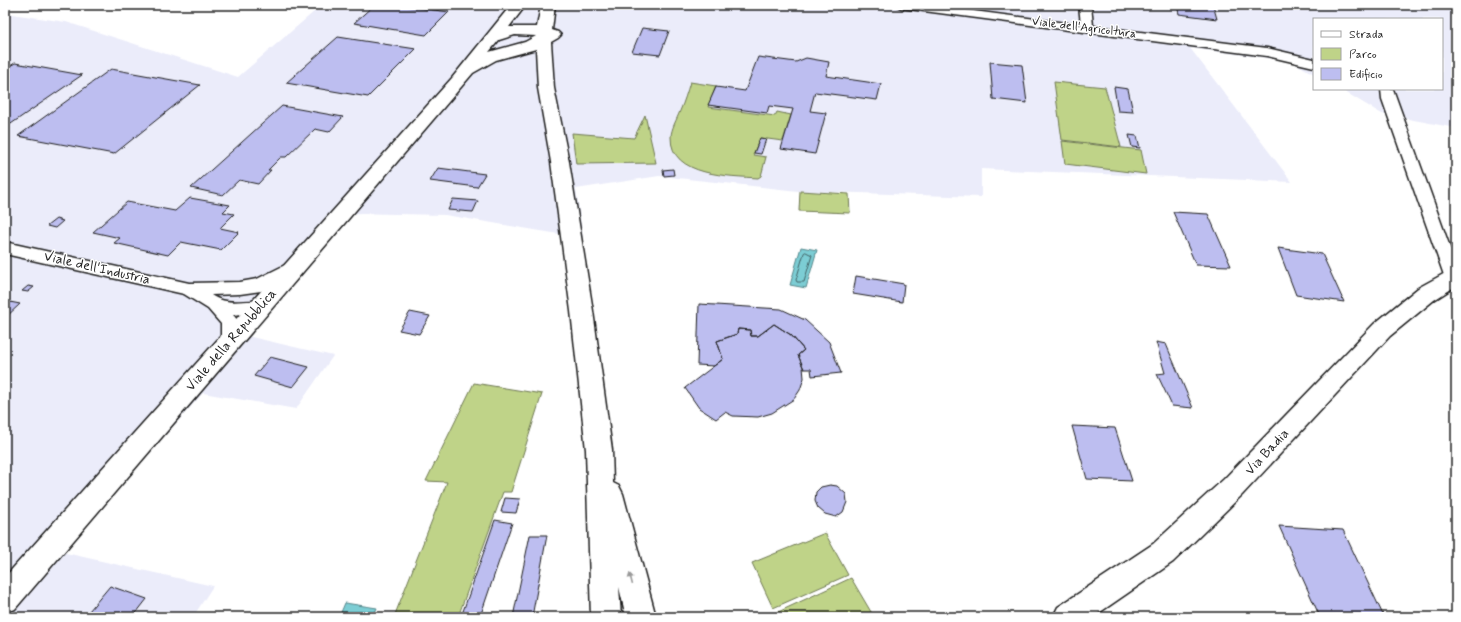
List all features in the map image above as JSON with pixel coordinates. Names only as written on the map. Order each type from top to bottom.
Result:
[{"type":"main road","name":"Viale della Repubblica","points":[[5,600],[458,81],[519,5]]},
{"type":"main road","points":[[548,5],[544,64],[546,88],[560,162]]},
{"type":"main road","points":[[559,5],[546,36],[560,162],[582,312],[599,450],[606,617]]},
{"type":"main road","points":[[492,37],[503,33],[523,30],[546,36]]},
{"type":"main road","name":"Viale della Repubblica","points":[[458,81],[482,60],[546,36]]},
{"type":"main road","name":"Viale della Repubblica","points":[[505,52],[529,52],[540,58],[544,64]]},
{"type":"main road","name":"Via Badia","points":[[1068,617],[1163,553],[1233,488],[1382,330],[1426,294],[1455,277]]},
{"type":"main road","points":[[599,450],[641,617]]},
{"type":"street","name":"Viale dell'Agricoltura","points":[[902,5],[922,6],[1267,52],[1313,63]]},
{"type":"street","points":[[1085,5],[1087,28]]},
{"type":"street","name":"Viale dell'Agricoltura","points":[[1267,52],[1313,51]]},
{"type":"street","points":[[1385,92],[1455,277]]},
{"type":"street","name":"Viale dell'Industria","points":[[5,248],[189,289],[261,286],[297,265]]},
{"type":"street","points":[[240,288],[252,295],[260,307]]},
{"type":"street","name":"Viale dell'Industria","points":[[189,289],[214,305],[230,322],[230,342]]},
{"type":"street","name":"Viale dell'Industria","points":[[214,305],[238,309],[260,307]]},
{"type":"shaded area","points":[[322,5],[1456,5],[1456,128],[1382,114],[1342,90],[1443,90],[1443,18],[1313,18],[1313,73],[1291,61],[1190,48],[1292,182],[981,169],[981,197],[798,191],[659,176],[576,189],[583,238],[445,215],[348,213],[243,335],[333,356],[296,409],[203,393],[61,552],[213,586],[193,617],[5,617],[5,13],[66,22],[238,77]]},
{"type":"green space","points":[[690,82],[716,86],[708,107],[775,116],[777,112],[791,115],[783,141],[760,138],[753,155],[766,157],[761,176],[758,178],[718,175],[691,167],[680,160],[673,150],[671,134]]},
{"type":"green space","points":[[1054,82],[1105,87],[1121,147],[1062,140]]},
{"type":"green space","points":[[645,115],[656,163],[576,164],[572,133],[634,138]]},
{"type":"green space","points":[[1062,141],[1141,150],[1146,174],[1065,164]]},
{"type":"green space","points":[[800,191],[849,194],[850,213],[799,211]]},
{"type":"green space","points":[[474,383],[542,394],[511,492],[503,492],[458,617],[394,617],[447,482],[426,481]]},
{"type":"green space","points":[[825,533],[848,575],[773,608],[752,563]]},
{"type":"green space","points":[[851,578],[874,617],[778,617],[776,613]]},
{"type":"water","points":[[801,247],[817,250],[806,288],[790,285]]},
{"type":"water","points":[[345,603],[377,608],[373,617],[339,617]]},
{"type":"building","points":[[374,5],[396,5],[449,12],[426,35],[354,23]]},
{"type":"building","points":[[1177,5],[1213,5],[1217,19],[1179,14]]},
{"type":"building","points":[[642,28],[669,31],[660,55],[632,52]]},
{"type":"building","points":[[338,37],[416,49],[368,97],[286,83]]},
{"type":"building","points":[[758,57],[796,62],[806,58],[829,62],[826,76],[881,84],[877,100],[815,92],[810,111],[826,113],[815,154],[781,149],[793,109],[769,106],[767,113],[708,105],[716,87],[745,91]]},
{"type":"building","points":[[990,62],[1022,65],[1027,103],[993,99]]},
{"type":"building","points":[[15,63],[82,75],[5,128],[5,69]]},
{"type":"building","points":[[111,69],[200,85],[114,154],[18,136]]},
{"type":"building","points":[[1114,87],[1128,89],[1133,112],[1118,111]]},
{"type":"building","points":[[282,106],[343,117],[329,132],[315,129],[286,157],[281,157],[268,170],[271,170],[258,184],[239,180],[223,195],[191,188]]},
{"type":"building","points":[[1129,135],[1137,136],[1140,148],[1132,147]]},
{"type":"building","points":[[760,138],[766,139],[761,154],[754,153]]},
{"type":"building","points":[[438,168],[485,174],[477,187],[430,181]]},
{"type":"building","points":[[673,169],[674,175],[664,176],[663,170]]},
{"type":"building","points":[[190,198],[230,205],[223,212],[234,214],[220,228],[239,232],[221,250],[181,242],[168,255],[114,243],[120,238],[93,232],[127,202],[175,211]]},
{"type":"building","points":[[453,199],[478,201],[473,212],[448,210]]},
{"type":"building","points":[[1173,212],[1208,214],[1231,266],[1196,265]]},
{"type":"building","points":[[56,219],[63,221],[55,228],[47,226]]},
{"type":"building","points":[[1278,248],[1322,254],[1344,302],[1296,295]]},
{"type":"building","points":[[856,276],[904,284],[902,302],[853,294]]},
{"type":"building","points":[[28,286],[34,287],[28,292],[22,291]]},
{"type":"building","points":[[10,302],[20,304],[5,318],[5,306]]},
{"type":"building","points":[[699,304],[781,309],[805,320],[829,342],[841,373],[812,376],[811,369],[804,369],[798,355],[804,350],[791,335],[774,324],[758,336],[751,336],[750,330],[738,329],[737,334],[717,341],[723,359],[714,366],[697,365]]},
{"type":"building","points":[[410,312],[430,316],[419,334],[399,330]]},
{"type":"building","points":[[774,324],[791,335],[804,350],[798,355],[803,367],[804,378],[800,390],[794,399],[772,413],[758,417],[733,416],[725,412],[716,419],[699,408],[685,388],[723,359],[717,341],[737,334],[738,329],[750,330],[751,336],[758,336]]},
{"type":"building","points":[[1156,342],[1166,344],[1193,408],[1172,406],[1157,374],[1165,373]]},
{"type":"building","points":[[270,357],[309,367],[293,387],[254,376]]},
{"type":"building","points":[[1072,426],[1115,428],[1132,481],[1087,479]]},
{"type":"building","points":[[830,485],[837,486],[846,494],[847,502],[843,512],[836,517],[825,514],[818,508],[815,501],[816,492],[821,487]]},
{"type":"building","points":[[505,498],[520,499],[516,513],[501,512]]},
{"type":"building","points":[[495,520],[512,523],[480,617],[461,617]]},
{"type":"building","points":[[1279,526],[1343,530],[1384,617],[1320,617]]},
{"type":"building","points":[[530,535],[547,535],[532,617],[513,617]]},
{"type":"building","points":[[110,586],[147,599],[133,617],[84,617]]}]
